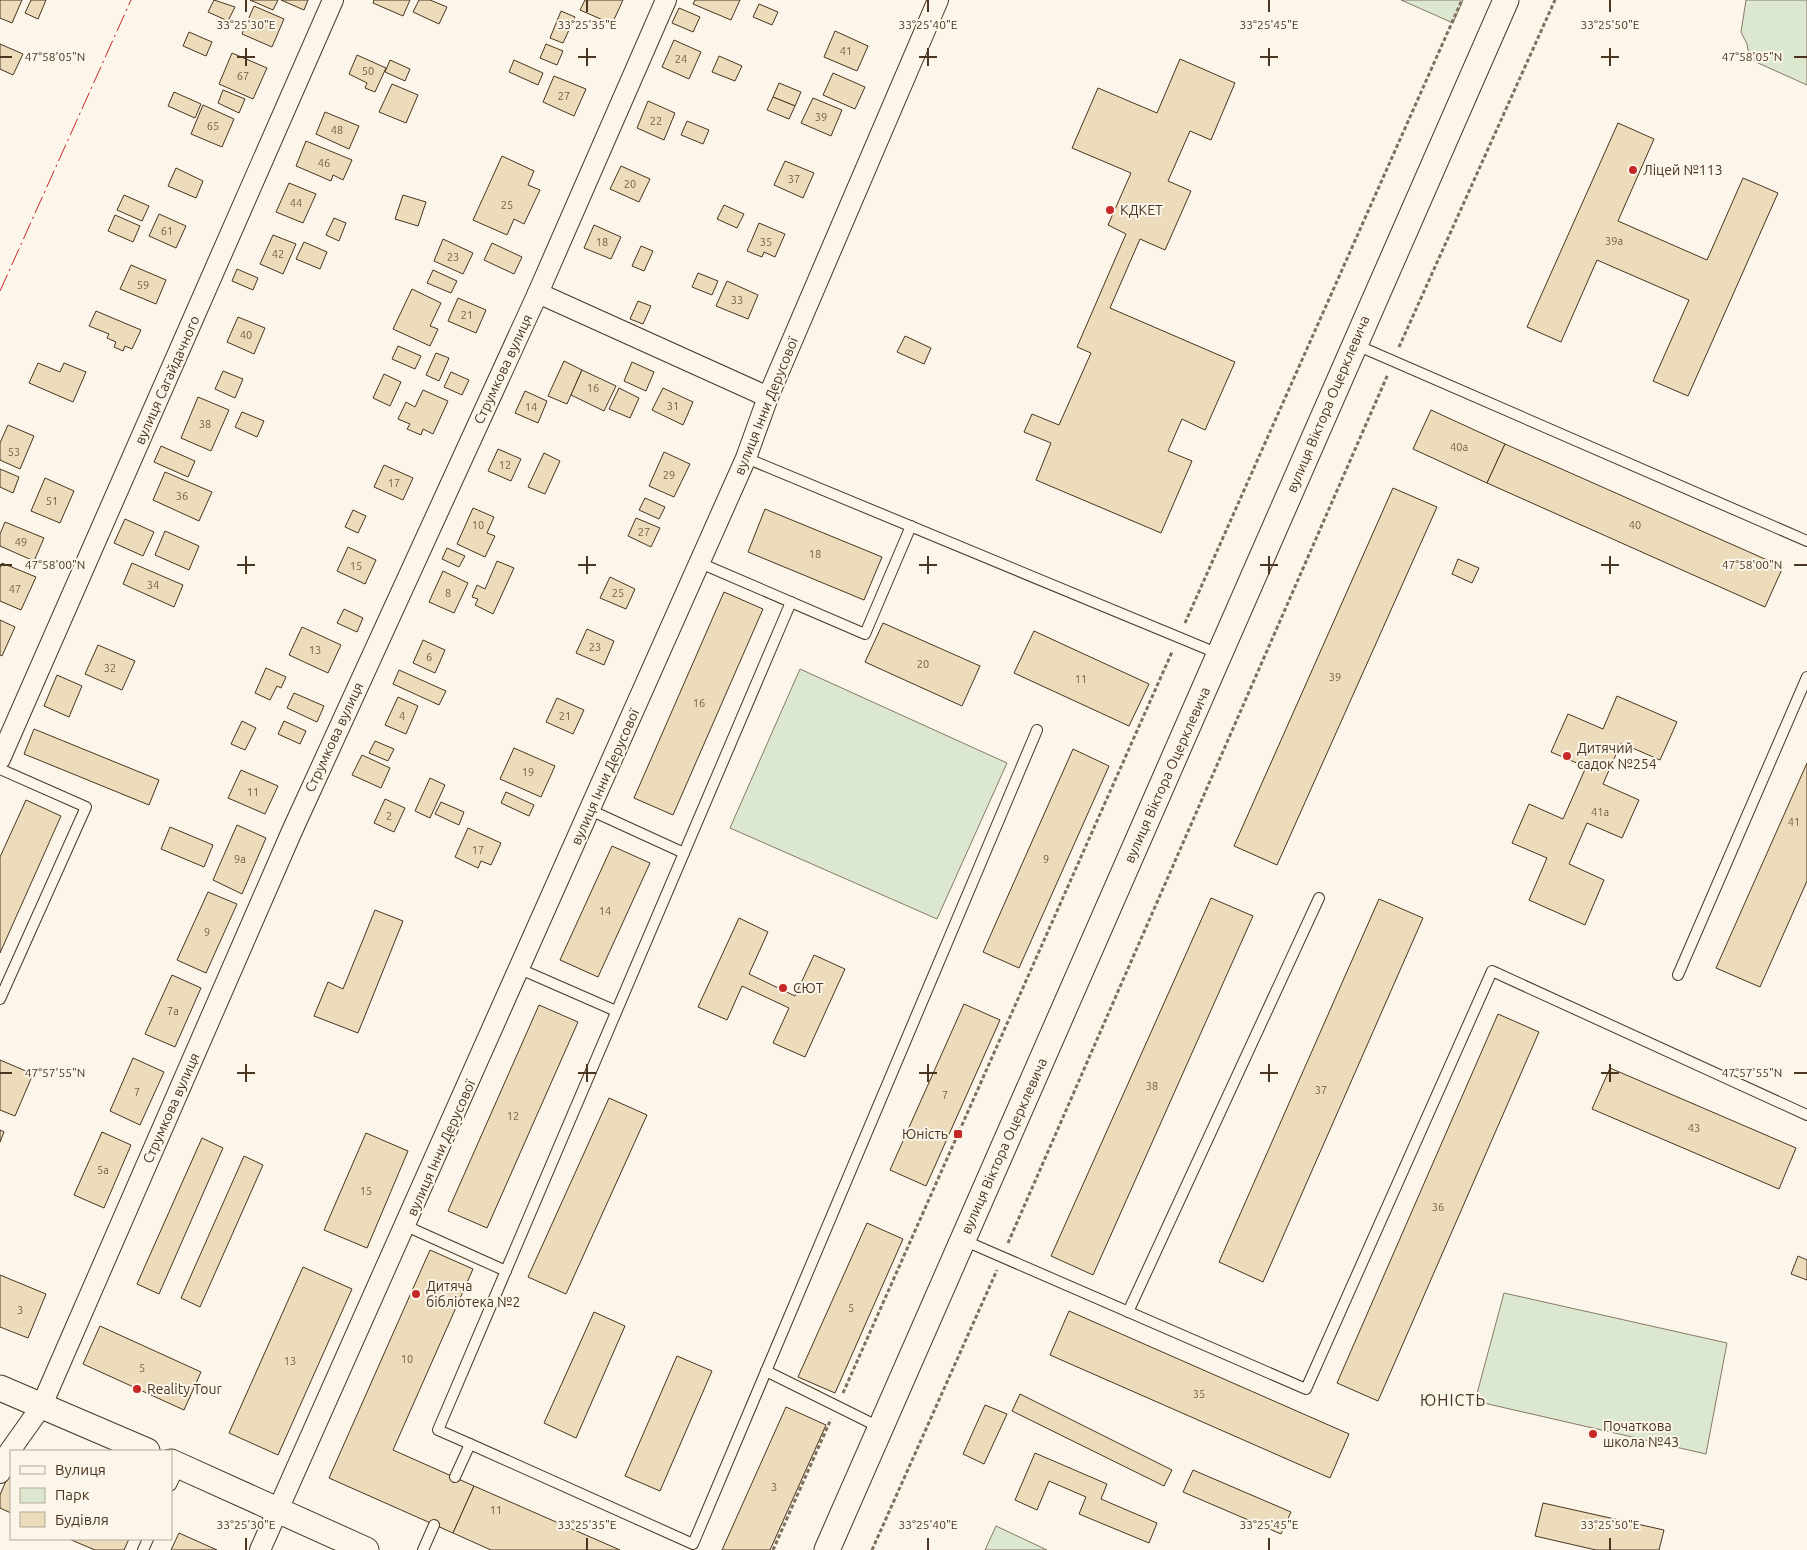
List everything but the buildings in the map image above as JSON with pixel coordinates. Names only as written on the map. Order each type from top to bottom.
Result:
[{"type":"street","name":"вулиця Сагайдачного","points":[[0,760],[333,0]]},
{"type":"street","name":"Струмкова вулиця","points":[[10,1450],[41,1406],[292,831],[538,293],[666,0]]},
{"type":"street","name":"вулиця Інни Дерусової","points":[[260,1550],[280,1510],[746,458],[768,397],[938,0]]},
{"type":"street","name":"вулиця Віктора Оцерклевича","points":[[827,1550],[879,1427],[1506,0]]},
{"type":"street","points":[[538,293],[768,397]]},
{"type":"street","points":[[0,1388],[145,1450]]},
{"type":"street","name":"Струмкова вулиця","points":[[0,1472],[10,1451]]},
{"type":"street","points":[[174,1471],[280,1510],[366,1550]]},
{"type":"lane","points":[[1354,344],[1807,541]]},
{"type":"lane","points":[[746,458],[1220,654]]},
{"type":"lane","points":[[700,563],[865,634],[911,526]]},
{"type":"lane","points":[[791,602],[438,1430],[693,1544],[1037,730]]},
{"type":"lane","points":[[1678,975],[1807,677]]},
{"type":"lane","points":[[0,769],[86,807],[0,999]]},
{"type":"lane","points":[[590,810],[684,852]]},
{"type":"lane","points":[[1128,1312],[1319,898]]},
{"type":"lane","points":[[520,969],[616,1011]]},
{"type":"lane","points":[[962,1240],[1306,1389],[1492,971],[1807,1115]]},
{"type":"lane","points":[[406,1226],[506,1271]]},
{"type":"lane","points":[[766,1371],[879,1427]]},
{"type":"lane","points":[[455,1477],[470,1444]]},
{"type":"lane","points":[[423,1550],[434,1525]]},
{"type":"path","points":[[773,1550],[1462,0]]},
{"type":"path","points":[[872,1550],[1394,360],[1555,0]]},
{"type":"green space","points":[[1401,0],[1463,0],[1453,23]]},
{"type":"green space","points":[[1746,0],[1807,0],[1807,85],[1758,63],[1749,55],[1747,44],[1741,32]]},
{"type":"green space","points":[[800,669],[1007,763],[937,919],[730,828]]},
{"type":"green space","points":[[1504,1293],[1727,1343],[1706,1454],[1475,1401]]},
{"type":"green space","points":[[996,1526],[1047,1550],[985,1550]]},
{"type":"power","points":[[0,291],[131,0]]},
{"type":"place","name":"Ліцей №113","points":[[1633,170]]},
{"type":"place","name":"КДКЕТ","points":[[1110,210]]},
{"type":"place","name":"Дитячий садок №254","points":[[1567,756]]},
{"type":"place","name":"СЮТ","points":[[783,988]]},
{"type":"place","name":"Юність","points":[[958,1134]]},
{"type":"place","name":"Дитяча бібліотека №2","points":[[416,1294]]},
{"type":"place","name":"Reality Tour","points":[[137,1389]]},
{"type":"place","name":"Початкова школа №43","points":[[1593,1434]]},
{"type":"district","name":"ЮНІСТЬ","points":[[1453,1400]]}]
